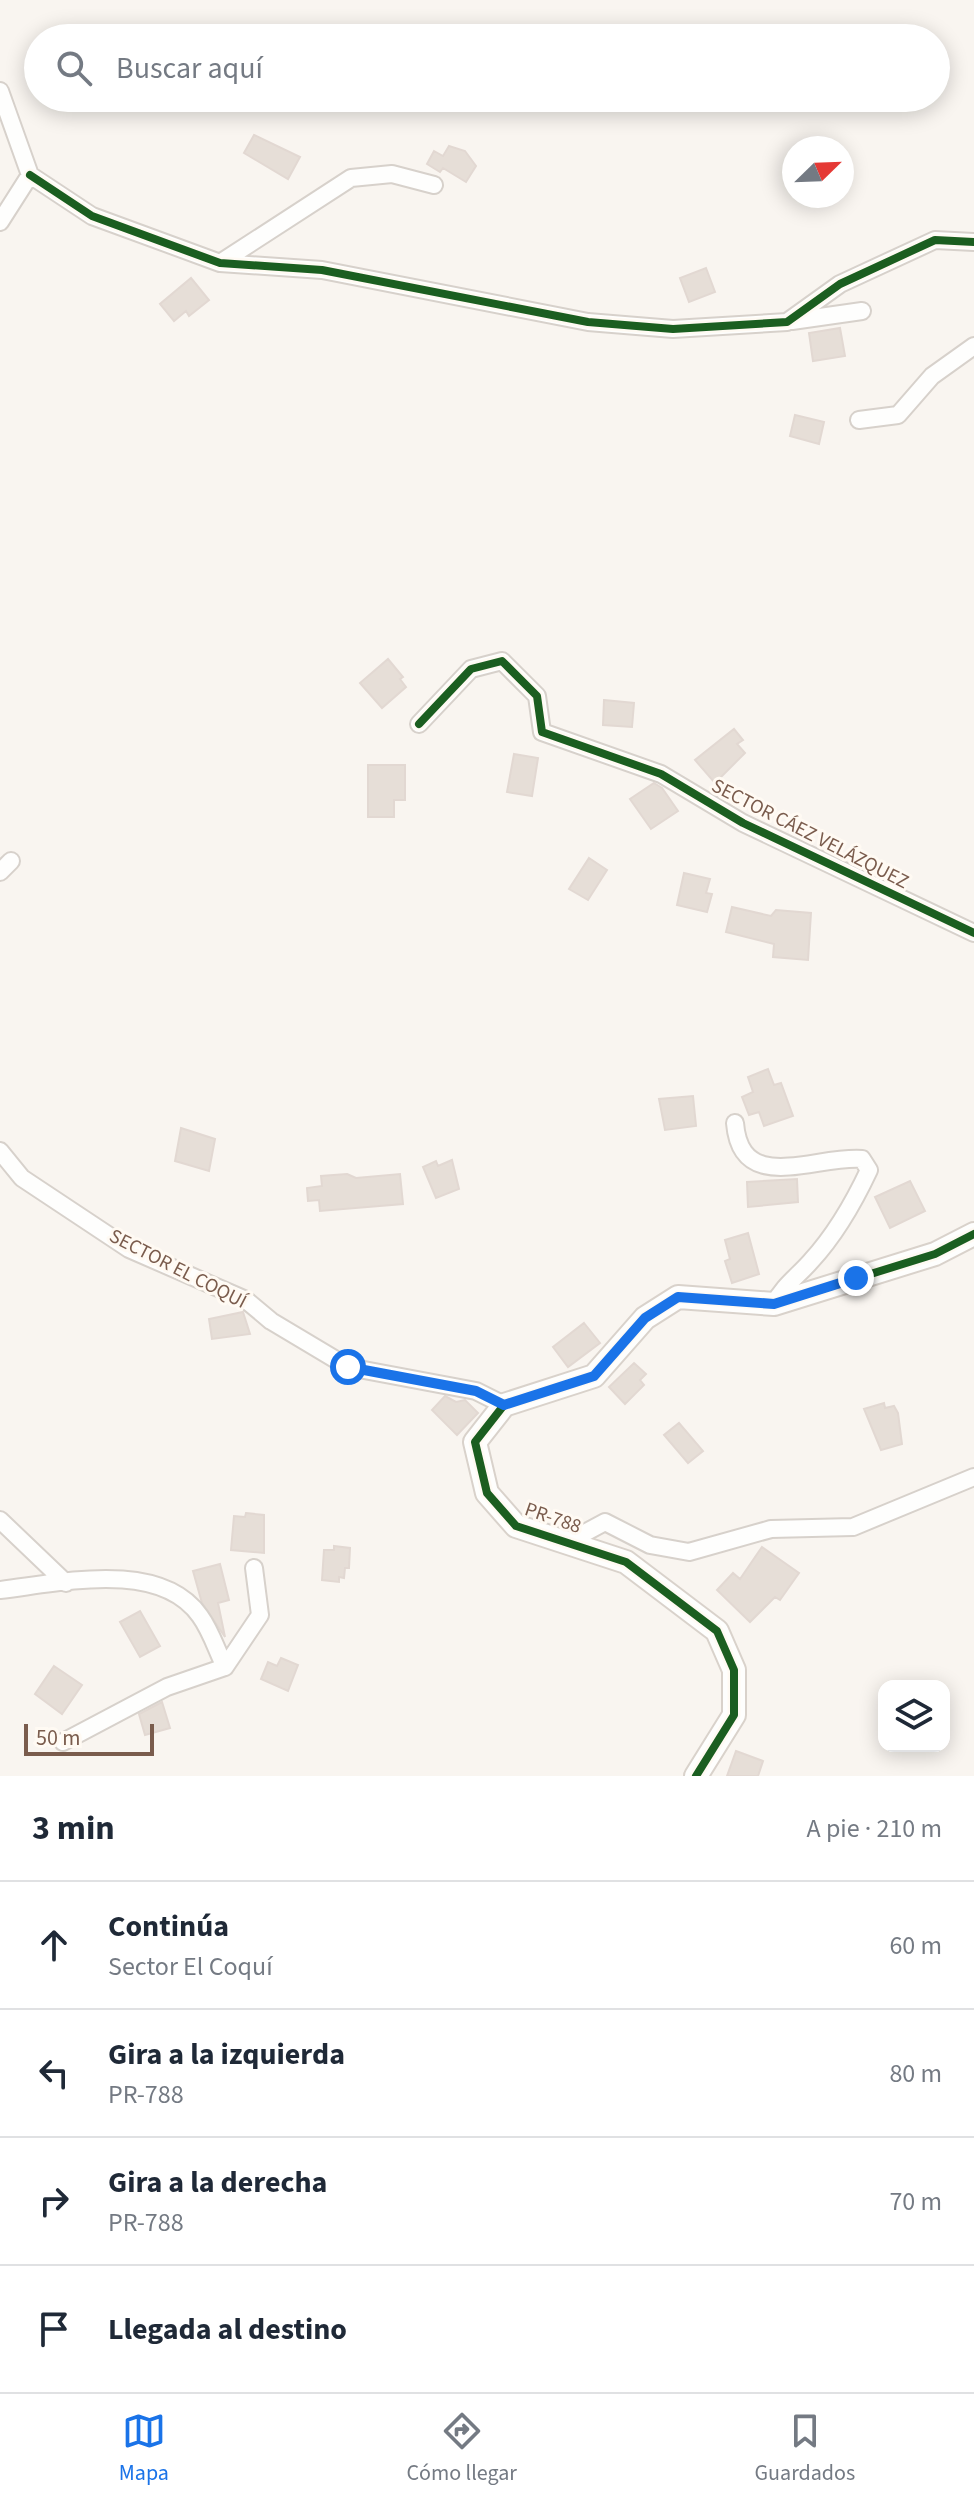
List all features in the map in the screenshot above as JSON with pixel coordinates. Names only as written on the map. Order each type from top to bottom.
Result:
[{"type":"street","points":[[0,91],[30,175],[92,216],[220,263],[322,270],[588,322],[673,329],[787,322],[862,311]]},
{"type":"street","points":[[220,263],[351,178],[392,174],[434,185]]},
{"type":"street","points":[[0,222],[30,175]]},
{"type":"street","points":[[787,322],[840,284],[935,240],[974,242]]},
{"type":"street","points":[[859,420],[898,415],[932,376],[974,346]]},
{"type":"street","name":"SECTOR CÁEZ VELÁZQUEZ","points":[[419,724],[471,669],[502,661],[537,696],[542,732],[661,774],[743,823],[974,933]]},
{"type":"street","points":[[735,1123],[742,1153],[755,1164],[793,1167],[845,1157],[862,1159],[869,1170],[838,1225],[812,1260],[780,1292],[774,1304]]},
{"type":"street","name":"SECTOR EL COQUÍ","points":[[0,1151],[22,1178],[129,1249],[246,1300],[271,1321],[348,1367],[476,1391],[504,1405]]},
{"type":"street","points":[[504,1405],[594,1376],[645,1318],[678,1297],[774,1304],[935,1254],[974,1234]]},
{"type":"street","name":"PR-788","points":[[504,1405],[475,1442],[487,1493],[516,1526],[576,1543],[626,1562],[717,1631],[734,1670],[734,1715],[696,1776]]},
{"type":"street","points":[[576,1543],[579,1536],[605,1522],[650,1545],[689,1552],[771,1529],[853,1527],[974,1477]]},
{"type":"street","points":[[0,1520],[66,1583]]},
{"type":"street","points":[[63,1742],[167,1687],[225,1667],[260,1615],[254,1568]]},
{"type":"street","points":[[0,1590],[141,1580],[172,1589],[200,1615],[225,1667]]},
{"type":"building","points":[[254,135],[300,157],[288,179],[244,153]]},
{"type":"building","points":[[449,146],[465,151],[476,166],[466,182],[443,168],[440,172],[427,164],[434,151],[443,156]]},
{"type":"building","points":[[706,268],[715,292],[689,302],[680,278]]},
{"type":"building","points":[[191,278],[209,300],[189,316],[186,311],[174,321],[160,304]]},
{"type":"building","points":[[840,328],[845,356],[813,361],[809,333]]},
{"type":"building","points":[[795,415],[824,422],[819,444],[790,436]]},
{"type":"building","points":[[388,659],[403,677],[400,679],[406,687],[382,708],[360,683]]},
{"type":"building","points":[[604,700],[634,703],[632,727],[603,725]]},
{"type":"building","points":[[734,729],[743,740],[737,744],[745,753],[715,783],[695,760]]},
{"type":"building","points":[[514,754],[538,758],[532,796],[507,792]]},
{"type":"building","points":[[368,765],[405,765],[405,800],[394,800],[394,817],[368,817]]},
{"type":"building","points":[[654,783],[662,788],[678,811],[651,829],[630,799]]},
{"type":"building","points":[[589,858],[607,870],[588,900],[569,889]]},
{"type":"building","points":[[684,873],[710,879],[706,893],[712,894],[707,912],[677,905]]},
{"type":"building","points":[[732,907],[771,916],[776,910],[811,913],[808,960],[773,957],[774,944],[726,932]]},
{"type":"building","points":[[768,1069],[774,1085],[781,1083],[793,1116],[764,1126],[759,1112],[749,1115],[742,1097],[753,1092],[748,1077]]},
{"type":"building","points":[[693,1096],[696,1126],[665,1130],[659,1099]]},
{"type":"building","points":[[181,1128],[215,1139],[209,1171],[175,1161]]},
{"type":"building","points":[[452,1160],[459,1189],[436,1198],[423,1167],[436,1161],[438,1166]]},
{"type":"building","points":[[347,1174],[356,1178],[400,1174],[403,1204],[320,1211],[319,1200],[308,1201],[307,1188],[322,1186],[321,1176]]},
{"type":"building","points":[[797,1179],[798,1202],[748,1207],[747,1182]]},
{"type":"building","points":[[910,1181],[925,1211],[890,1228],[875,1197]]},
{"type":"building","points":[[748,1233],[759,1274],[732,1283],[725,1261],[730,1259],[725,1240]]},
{"type":"building","points":[[243,1312],[250,1334],[212,1339],[209,1319]]},
{"type":"building","points":[[584,1323],[600,1343],[568,1367],[553,1347]]},
{"type":"building","points":[[634,1363],[646,1374],[640,1380],[644,1385],[625,1404],[609,1387]]},
{"type":"building","points":[[445,1396],[456,1402],[465,1400],[478,1413],[457,1435],[432,1410]]},
{"type":"building","points":[[884,1403],[885,1408],[894,1406],[898,1413],[902,1444],[881,1450],[864,1409]]},
{"type":"building","points":[[679,1423],[703,1451],[688,1463],[664,1435]]},
{"type":"building","points":[[246,1513],[264,1515],[264,1553],[231,1550],[234,1516],[245,1517]]},
{"type":"building","points":[[334,1546],[350,1548],[349,1568],[345,1568],[344,1578],[339,1577],[339,1582],[322,1580],[324,1550],[334,1550]]},
{"type":"building","points":[[762,1547],[799,1573],[780,1600],[775,1597],[750,1622],[717,1590],[733,1573],[740,1579]]},
{"type":"building","points":[[220,1564],[229,1600],[218,1603],[225,1637],[202,1603],[193,1571]]},
{"type":"building","points":[[140,1611],[160,1646],[140,1657],[120,1622]]},
{"type":"building","points":[[281,1658],[298,1665],[288,1691],[261,1679],[268,1662],[277,1666]]},
{"type":"building","points":[[54,1666],[82,1685],[62,1714],[35,1694]]},
{"type":"building","points":[[162,1702],[170,1728],[145,1735],[139,1714]]},
{"type":"building","points":[[736,1751],[763,1761],[758,1776],[727,1776]]},
{"type":"cycle path","points":[[30,175],[92,216],[220,263],[322,270],[588,322],[673,329],[787,322],[840,284],[935,240],[974,242]]},
{"type":"cycle path","points":[[419,724],[471,669],[502,661],[537,696],[542,732],[661,774],[743,823],[974,933]]},
{"type":"cycle path","points":[[696,1776],[734,1715],[734,1670],[717,1631],[626,1562],[516,1526],[487,1493],[475,1442],[504,1405],[594,1376],[645,1318],[678,1297],[774,1304],[935,1254],[974,1234]]},
{"type":"route","points":[[348,1367],[476,1391],[504,1405],[594,1376],[645,1318],[678,1297],[774,1304],[856,1278]]}]
